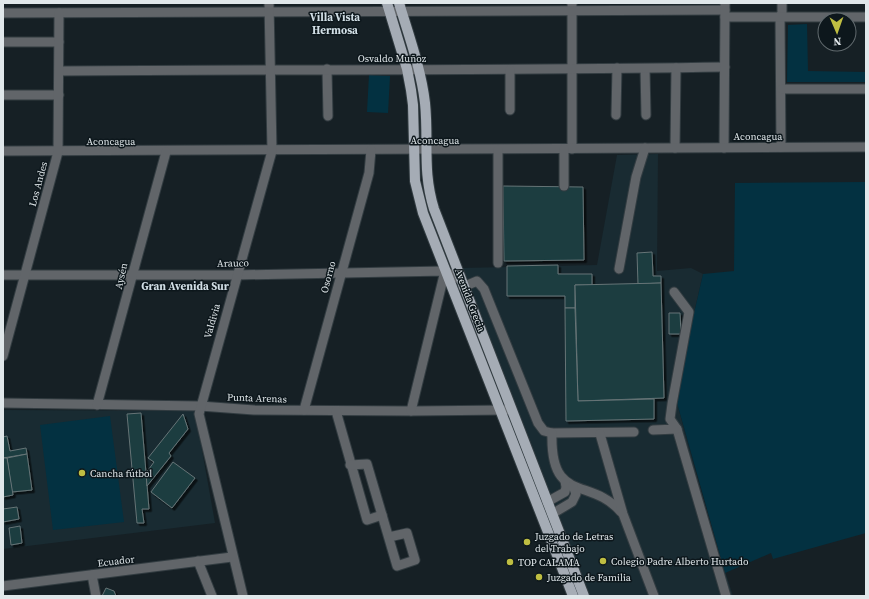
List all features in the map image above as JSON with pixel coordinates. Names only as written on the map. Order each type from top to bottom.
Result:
[{"type":"main road","name":"Avenida Grecia","points":[[389,8],[407,69],[413,105],[413,150],[418,194],[445,271],[505,410],[547,502],[584,596]]},
{"type":"main road","name":"Avenida Grecia","points":[[401,8],[419,69],[425,105],[425,151],[429,193],[505,410],[573,596]]},
{"type":"street","points":[[781,147],[782,3]]},
{"type":"street","name":"Valdivia","points":[[243,596],[232,557],[199,414],[236,275],[272,151],[269,7]]},
{"type":"street","points":[[3,13],[59,13],[163,8],[572,7],[725,10],[781,16],[866,17]]},
{"type":"street","points":[[564,186],[573,68],[572,7]]},
{"type":"street","points":[[724,148],[725,10]]},
{"type":"street","name":"Los Andes","points":[[3,356],[58,152],[60,71],[59,13]]},
{"type":"street","points":[[3,42],[59,42]]},
{"type":"street","name":"Osvaldo Muñoz","points":[[60,71],[327,68],[510,70],[725,67]]},
{"type":"street","points":[[327,68],[328,116]]},
{"type":"street","points":[[616,115],[617,68]]},
{"type":"street","points":[[645,68],[646,115]]},
{"type":"street","points":[[676,68],[676,148]]},
{"type":"street","points":[[510,70],[510,110]]},
{"type":"street","points":[[782,89],[866,89]]},
{"type":"street","points":[[3,95],[59,95]]},
{"type":"street","name":"Aconcagua","points":[[3,151],[166,152],[781,147],[866,148]]},
{"type":"street","points":[[619,269],[636,177],[645,148]]},
{"type":"street","name":"Osorno","points":[[304,410],[340,272],[369,173],[371,150]]},
{"type":"street","points":[[498,150],[498,263]]},
{"type":"street","name":"Aysén","points":[[97,405],[166,152]]},
{"type":"street","points":[[411,411],[445,271]]},
{"type":"street","name":"Arauco","points":[[3,275],[236,275],[445,271],[462,284]]},
{"type":"street","points":[[462,284],[477,281],[484,289],[538,424],[544,431],[552,433],[600,434],[634,432]]},
{"type":"street","points":[[674,292],[689,312],[670,420],[677,429],[726,596]]},
{"type":"street","name":"Punta Arenas","points":[[3,403],[200,406],[254,410],[505,410]]},
{"type":"street","points":[[336,411],[350,465],[367,520],[382,515]]},
{"type":"street","points":[[653,430],[677,429]]},
{"type":"street","points":[[552,433],[552,451],[558,473],[569,483],[576,494],[572,502],[552,514]]},
{"type":"street","points":[[600,434],[623,514],[654,596]]},
{"type":"street","points":[[350,465],[367,464],[388,537]]},
{"type":"street","points":[[547,502],[565,492],[569,483]]},
{"type":"street","points":[[569,483],[612,501],[623,514]]},
{"type":"street","name":"Ecuador","points":[[3,586],[232,557]]},
{"type":"street","points":[[198,561],[212,596]]},
{"type":"street","points":[[92,575],[96,596]]},
{"type":"shaded area","points":[[807,24],[808,71],[866,72],[866,82],[787,82],[788,25]]},
{"type":"shaded area","points":[[369,75],[390,76],[388,113],[367,112]]},
{"type":"shaded area","points":[[658,154],[657,271],[691,268],[703,274],[675,396],[713,534],[733,596],[589,596],[460,268],[597,265],[617,155]]},
{"type":"shaded area","points":[[866,182],[866,533],[773,559],[771,553],[725,573],[675,396],[703,274],[734,271],[735,183]]},
{"type":"shaded area","points":[[3,410],[195,411],[215,523],[3,549]]},
{"type":"shaded area","name":"Cancha fútbol","points":[[110,416],[124,522],[53,530],[40,425]]},
{"type":"building","points":[[503,186],[583,187],[584,260],[504,261]]},
{"type":"building","points":[[652,252],[653,276],[661,276],[661,283],[638,284],[637,253]]},
{"type":"building","points":[[558,265],[558,274],[592,274],[592,285],[575,285],[575,308],[565,308],[565,296],[507,296],[507,266]]},
{"type":"building","points":[[661,283],[664,398],[578,401],[575,285]]},
{"type":"building","points":[[565,308],[575,308],[578,401],[654,399],[654,419],[566,421]]},
{"type":"building","points":[[669,313],[680,313],[681,334],[669,334]]},
{"type":"building","points":[[141,413],[149,509],[142,509],[144,523],[137,523],[127,414]]},
{"type":"building","points":[[183,414],[188,429],[169,453],[171,456],[147,486],[146,473],[154,462],[148,458]]},
{"type":"building","points":[[7,436],[10,451],[26,448],[27,454],[3,458],[3,437]]},
{"type":"building","points":[[27,454],[32,490],[12,492],[7,458]]},
{"type":"building","points":[[3,458],[7,458],[13,495],[3,497]]},
{"type":"building","points":[[173,462],[195,478],[172,508],[151,492]]},
{"type":"building","points":[[17,507],[19,519],[3,522],[3,509]]},
{"type":"building","points":[[20,526],[22,543],[11,545],[9,528]]},
{"type":"building","points":[[106,588],[114,591],[116,596],[102,596]]},
{"type":"place","name":"Cancha fútbol","points":[[82,473]]},
{"type":"place","name":"Juzgado de Letras del Trabajo","points":[[527,542]]},
{"type":"place","name":"Colegio Padre Alberto Hurtado","points":[[603,561]]},
{"type":"place","name":"TOP CALAMA","points":[[510,562]]},
{"type":"place","name":"Juzgado de Familia","points":[[539,577]]},
{"type":"district","name":"Villa Vista Hermosa","points":[[335,23]]},
{"type":"district","name":"Gran Avenida Sur","points":[[185,286]]}]
